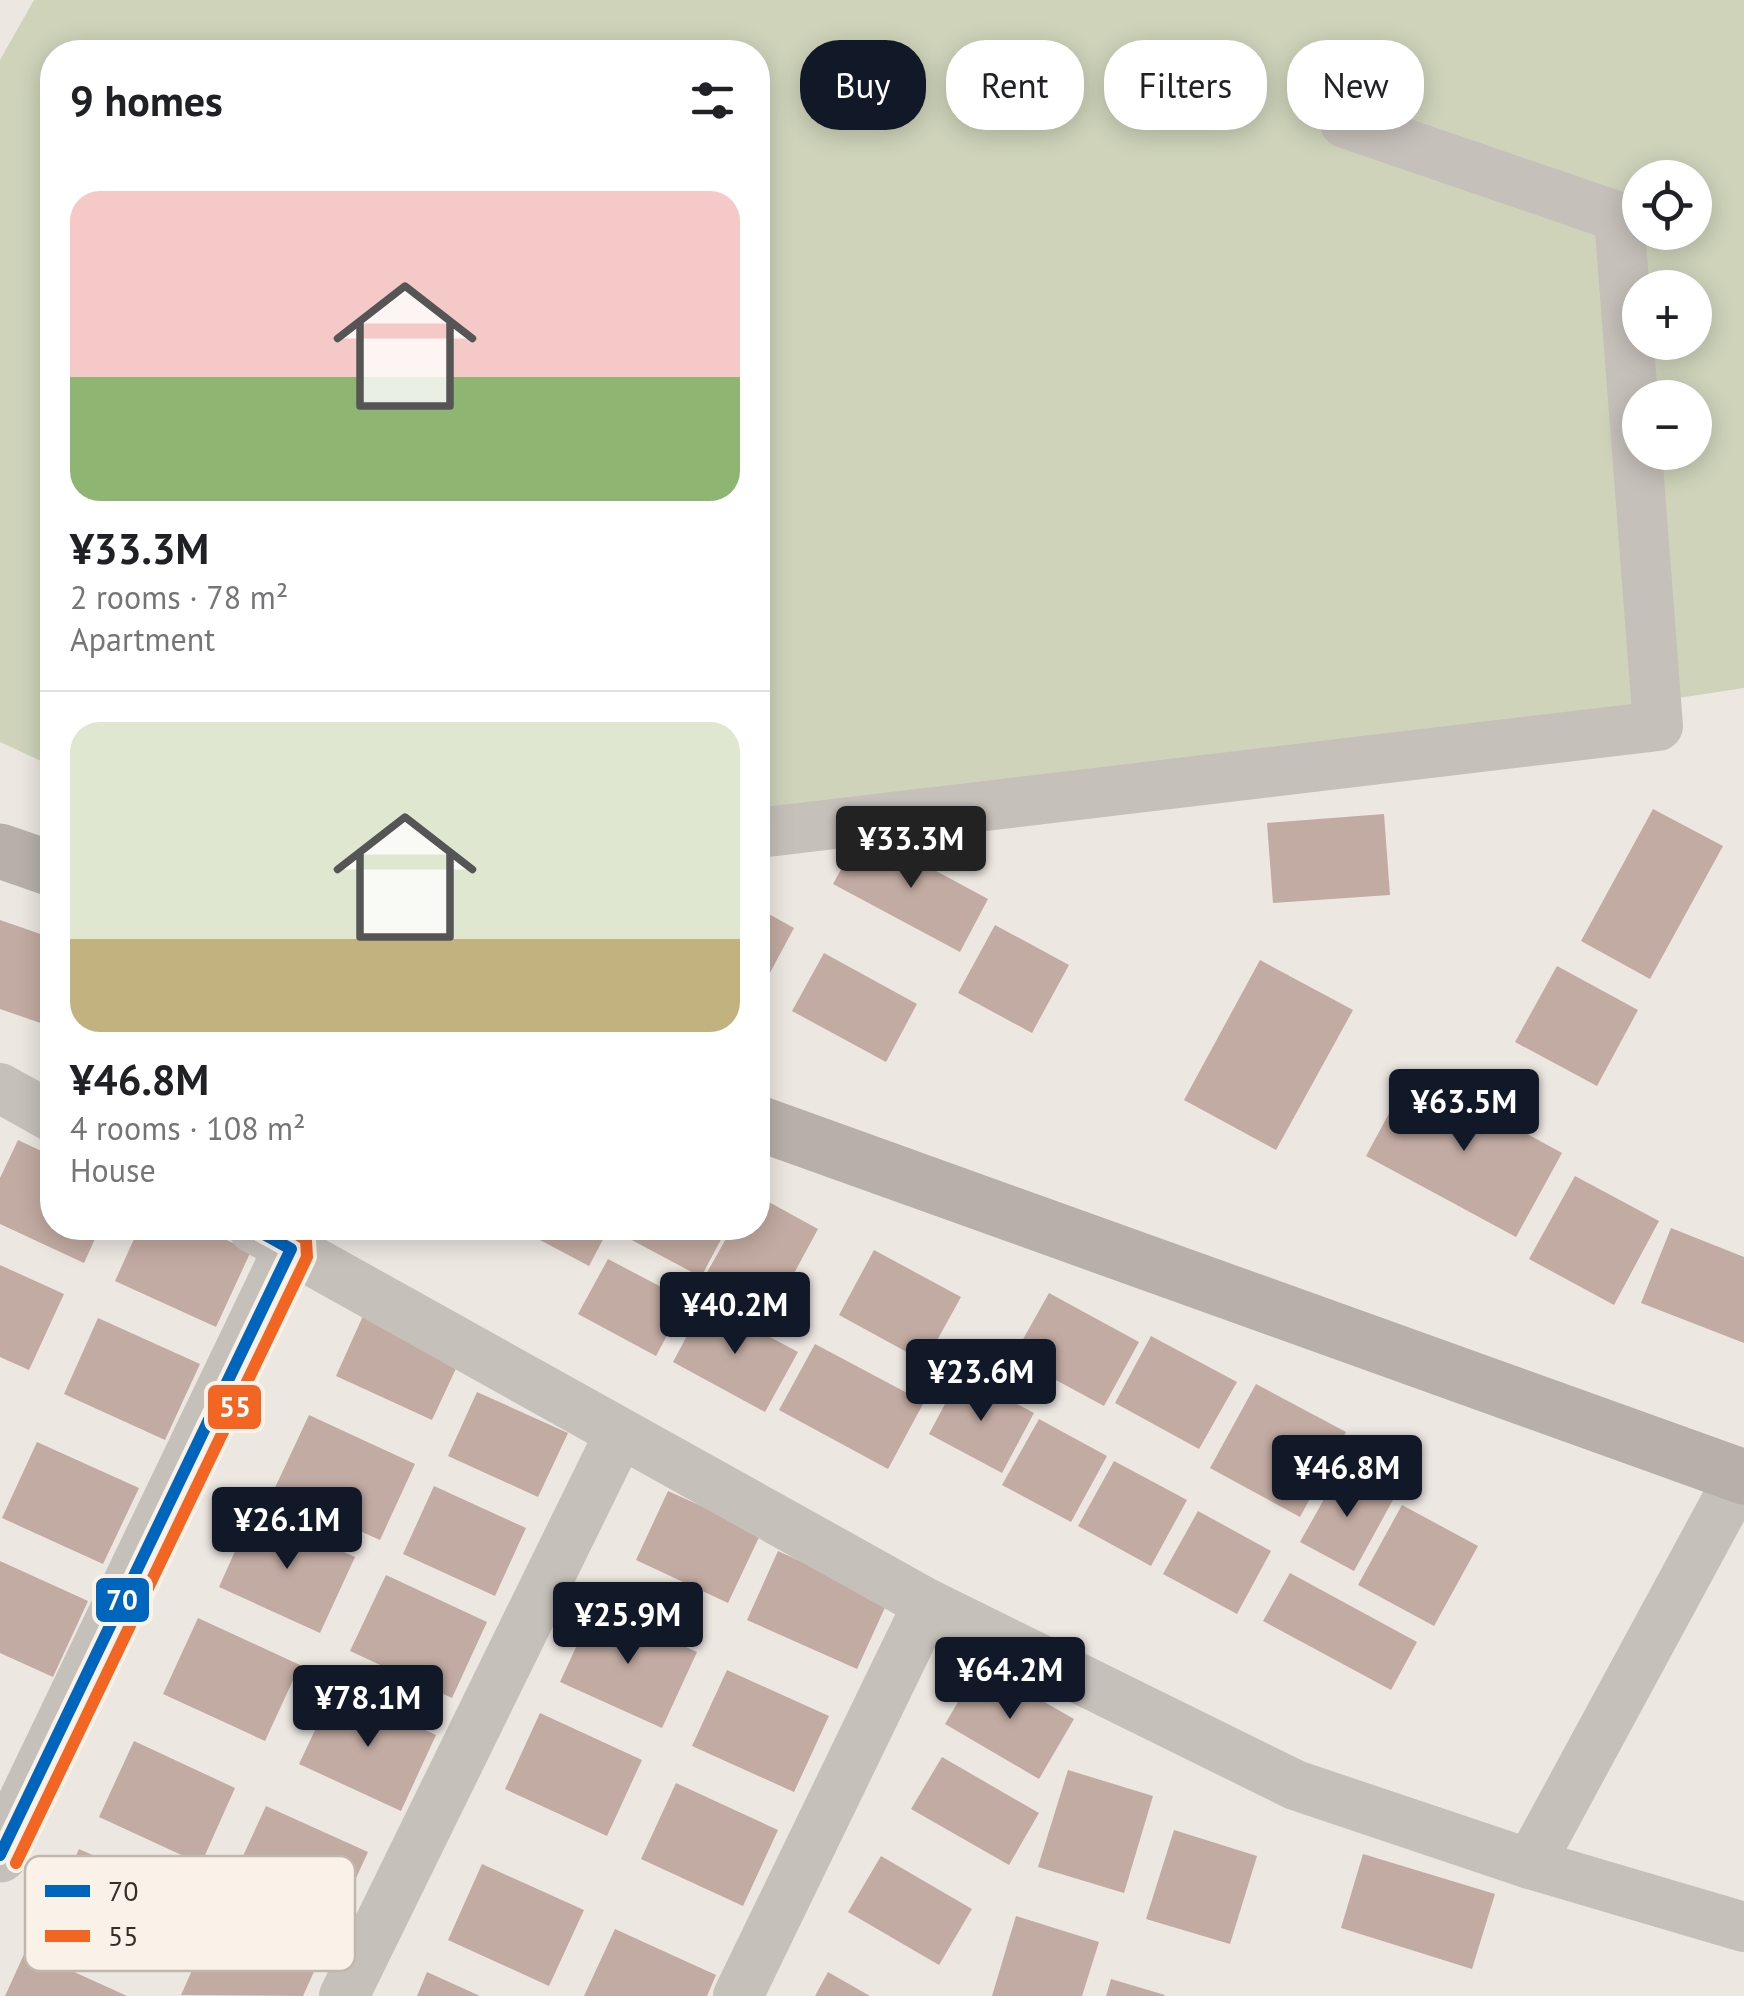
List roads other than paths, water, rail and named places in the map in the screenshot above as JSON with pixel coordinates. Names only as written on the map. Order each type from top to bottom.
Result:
[{"type":"main road","points":[[0,850],[40,865]]},
{"type":"main road","points":[[770,1127],[1742,1476]]},
{"type":"street","points":[[770,832],[1658,726],[1619,217],[1366,130]]},
{"type":"street","points":[[0,1088],[40,1110]]},
{"type":"street","points":[[0,1854],[271,1240]]},
{"type":"street","points":[[276,1240],[928,1604],[1294,1785],[1530,1864],[1744,1927]]},
{"type":"street","points":[[344,1996],[620,1433]]},
{"type":"street","points":[[1530,1864],[1742,1476]]},
{"type":"street","points":[[738,1996],[928,1604]]}]
